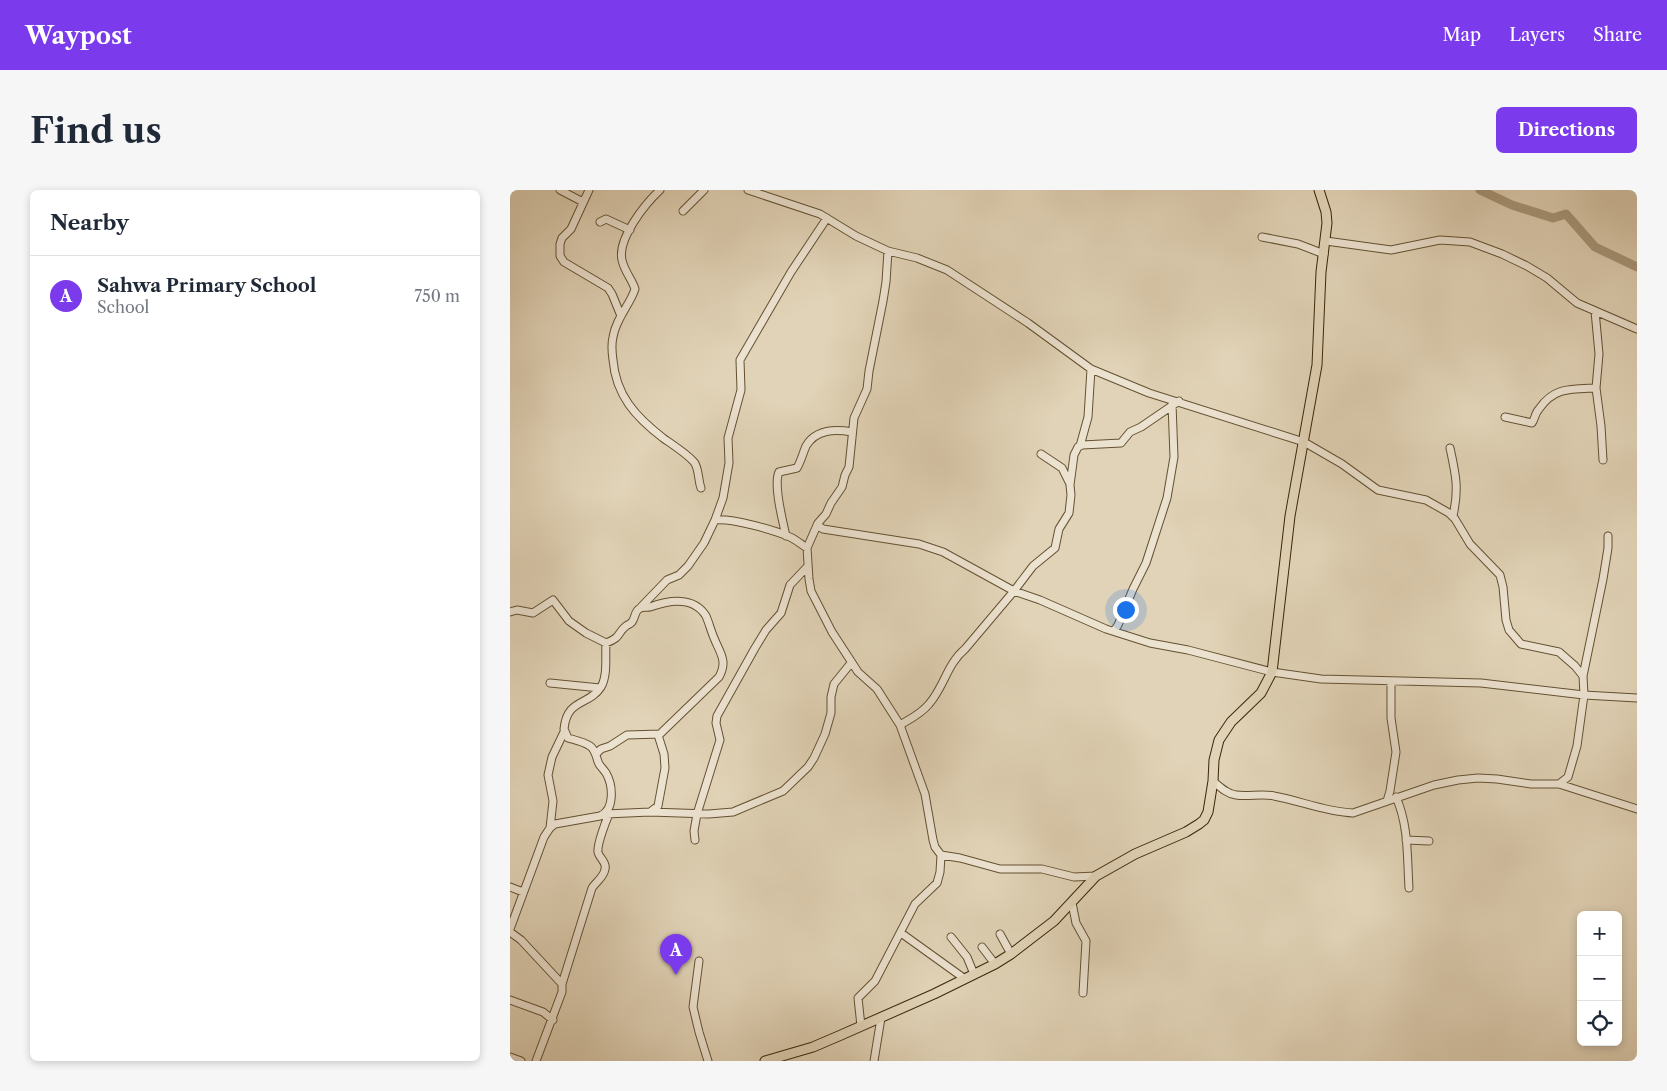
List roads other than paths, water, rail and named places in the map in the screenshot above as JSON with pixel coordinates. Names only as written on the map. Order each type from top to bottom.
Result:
[{"type":"main road","points":[[765,1061],[813,1047],[881,1018],[995,964],[1054,922],[1096,876],[1135,854],[1186,832],[1204,820],[1208,812],[1213,782],[1214,760],[1219,740],[1231,722],[1262,692],[1272,672],[1290,516],[1317,365],[1321,272],[1326,241],[1326,212],[1319,190]]},
{"type":"street","points":[[560,190],[583,202]]},
{"type":"street","points":[[589,190],[571,229],[562,238],[560,256],[564,262],[608,288],[621,316]]},
{"type":"street","points":[[660,190],[650,200],[622,244],[621,254],[624,268],[635,289],[633,296],[616,323],[612,339],[614,375],[618,386],[635,413],[660,436],[694,462],[701,488]]},
{"type":"street","points":[[683,211],[704,190]]},
{"type":"street","points":[[748,190],[827,218],[856,236],[888,252],[917,258],[948,270],[1028,323],[1091,369],[1176,403],[1304,442],[1342,464],[1378,490],[1426,500],[1453,516],[1470,544],[1500,574],[1509,630],[1521,644],[1559,652],[1583,676]]},
{"type":"street","points":[[510,612],[517,610],[533,613],[549,600],[553,600],[569,621],[586,633],[606,643],[618,638],[624,628],[632,622],[638,610],[667,580],[679,575],[688,566],[704,543],[723,498],[729,462],[728,438],[741,390],[740,360],[791,272],[827,218]]},
{"type":"street","points":[[600,222],[606,219],[630,230]]},
{"type":"street","points":[[1262,237],[1298,244],[1324,254]]},
{"type":"street","points":[[1326,241],[1391,250],[1440,240],[1470,242],[1527,266],[1547,278],[1577,303],[1637,330]]},
{"type":"street","points":[[861,1026],[858,998],[876,980],[915,904],[937,883],[941,855],[935,847],[929,810],[922,785],[900,725],[877,689],[851,663],[814,599],[809,580],[807,548],[817,525],[842,487],[849,466],[855,416],[867,389],[868,371],[886,282],[888,252]]},
{"type":"street","points":[[1595,311],[1599,354],[1596,388],[1601,426],[1602,460]]},
{"type":"street","points":[[900,725],[930,704],[939,690],[951,663],[1014,591],[1033,566],[1055,548],[1058,529],[1068,512],[1073,461],[1080,446],[1088,417],[1091,369]]},
{"type":"street","points":[[1505,417],[1532,424],[1539,408],[1554,393],[1568,389],[1596,388]]},
{"type":"street","points":[[1078,448],[1082,446],[1121,443],[1133,430],[1141,427],[1176,403]]},
{"type":"street","points":[[1114,631],[1146,563],[1167,498],[1174,457],[1176,403]]},
{"type":"street","points":[[786,536],[779,504],[777,477],[779,472],[797,468],[806,446],[817,435],[831,430],[852,432]]},
{"type":"street","points":[[1450,448],[1456,473],[1457,493],[1453,516]]},
{"type":"street","points":[[1041,454],[1062,468],[1070,485]]},
{"type":"street","points":[[715,520],[730,521],[786,536],[807,548]]},
{"type":"street","points":[[817,525],[823,529],[863,534],[926,546],[943,552],[1014,591],[1114,631],[1150,643],[1188,650],[1272,672],[1321,679],[1481,683],[1584,695],[1637,698]]},
{"type":"street","points":[[1559,784],[1566,780],[1570,773],[1577,746],[1584,695],[1583,676],[1603,579],[1608,536]]},
{"type":"street","points":[[695,840],[694,830],[697,814],[720,740],[716,723],[717,716],[766,630],[781,613],[790,585],[808,566]]},
{"type":"street","points":[[596,754],[601,749],[610,746],[627,735],[658,735],[683,714],[698,696],[719,677],[722,669],[723,654],[706,618],[697,606],[675,601],[641,607]]},
{"type":"street","points":[[550,828],[553,800],[548,775],[552,757],[564,732],[564,725],[572,707],[600,688],[604,675],[606,643]]},
{"type":"street","points":[[562,984],[521,940],[510,931],[544,836],[550,828],[561,822],[608,814],[733,812],[776,794],[789,786],[811,762],[824,740],[834,684],[851,663]]},
{"type":"street","points":[[1387,800],[1396,756],[1391,718],[1391,681]]},
{"type":"street","points":[[550,683],[600,688]]},
{"type":"street","points":[[536,1061],[553,1020],[562,992],[562,984],[592,888],[606,868],[599,855],[598,848],[608,814],[611,795],[608,778],[590,746],[568,738],[564,732]]},
{"type":"street","points":[[650,812],[658,806],[665,768],[664,754],[658,735]]},
{"type":"street","points":[[1213,782],[1228,793],[1236,796],[1274,796],[1348,813],[1353,813],[1434,785],[1458,780],[1489,778],[1530,784],[1559,784],[1637,809]]},
{"type":"street","points":[[1396,798],[1402,811],[1406,840],[1408,888]]},
{"type":"street","points":[[1406,840],[1429,840]]},
{"type":"street","points":[[941,855],[1000,869],[1042,869],[1074,877],[1096,876]]},
{"type":"street","points":[[510,887],[523,892]]},
{"type":"street","points":[[1072,903],[1076,923],[1086,941],[1083,993]]},
{"type":"street","points":[[901,933],[965,979]]},
{"type":"street","points":[[1000,934],[1011,954]]},
{"type":"street","points":[[951,937],[967,958],[974,974]]},
{"type":"street","points":[[982,947],[995,964]]},
{"type":"street","points":[[699,961],[694,1007],[708,1061]]},
{"type":"street","points":[[510,1000],[543,1012],[553,1020]]},
{"type":"street","points":[[874,1061],[881,1018]]},
{"type":"street","points":[[510,1057],[520,1061]]},
{"type":"waterway","points":[[1480,190],[1512,205],[1553,218],[1566,214],[1595,247],[1637,267]]},
{"type":"place","name":"Sahwa Primary School","points":[[676,975]]}]
